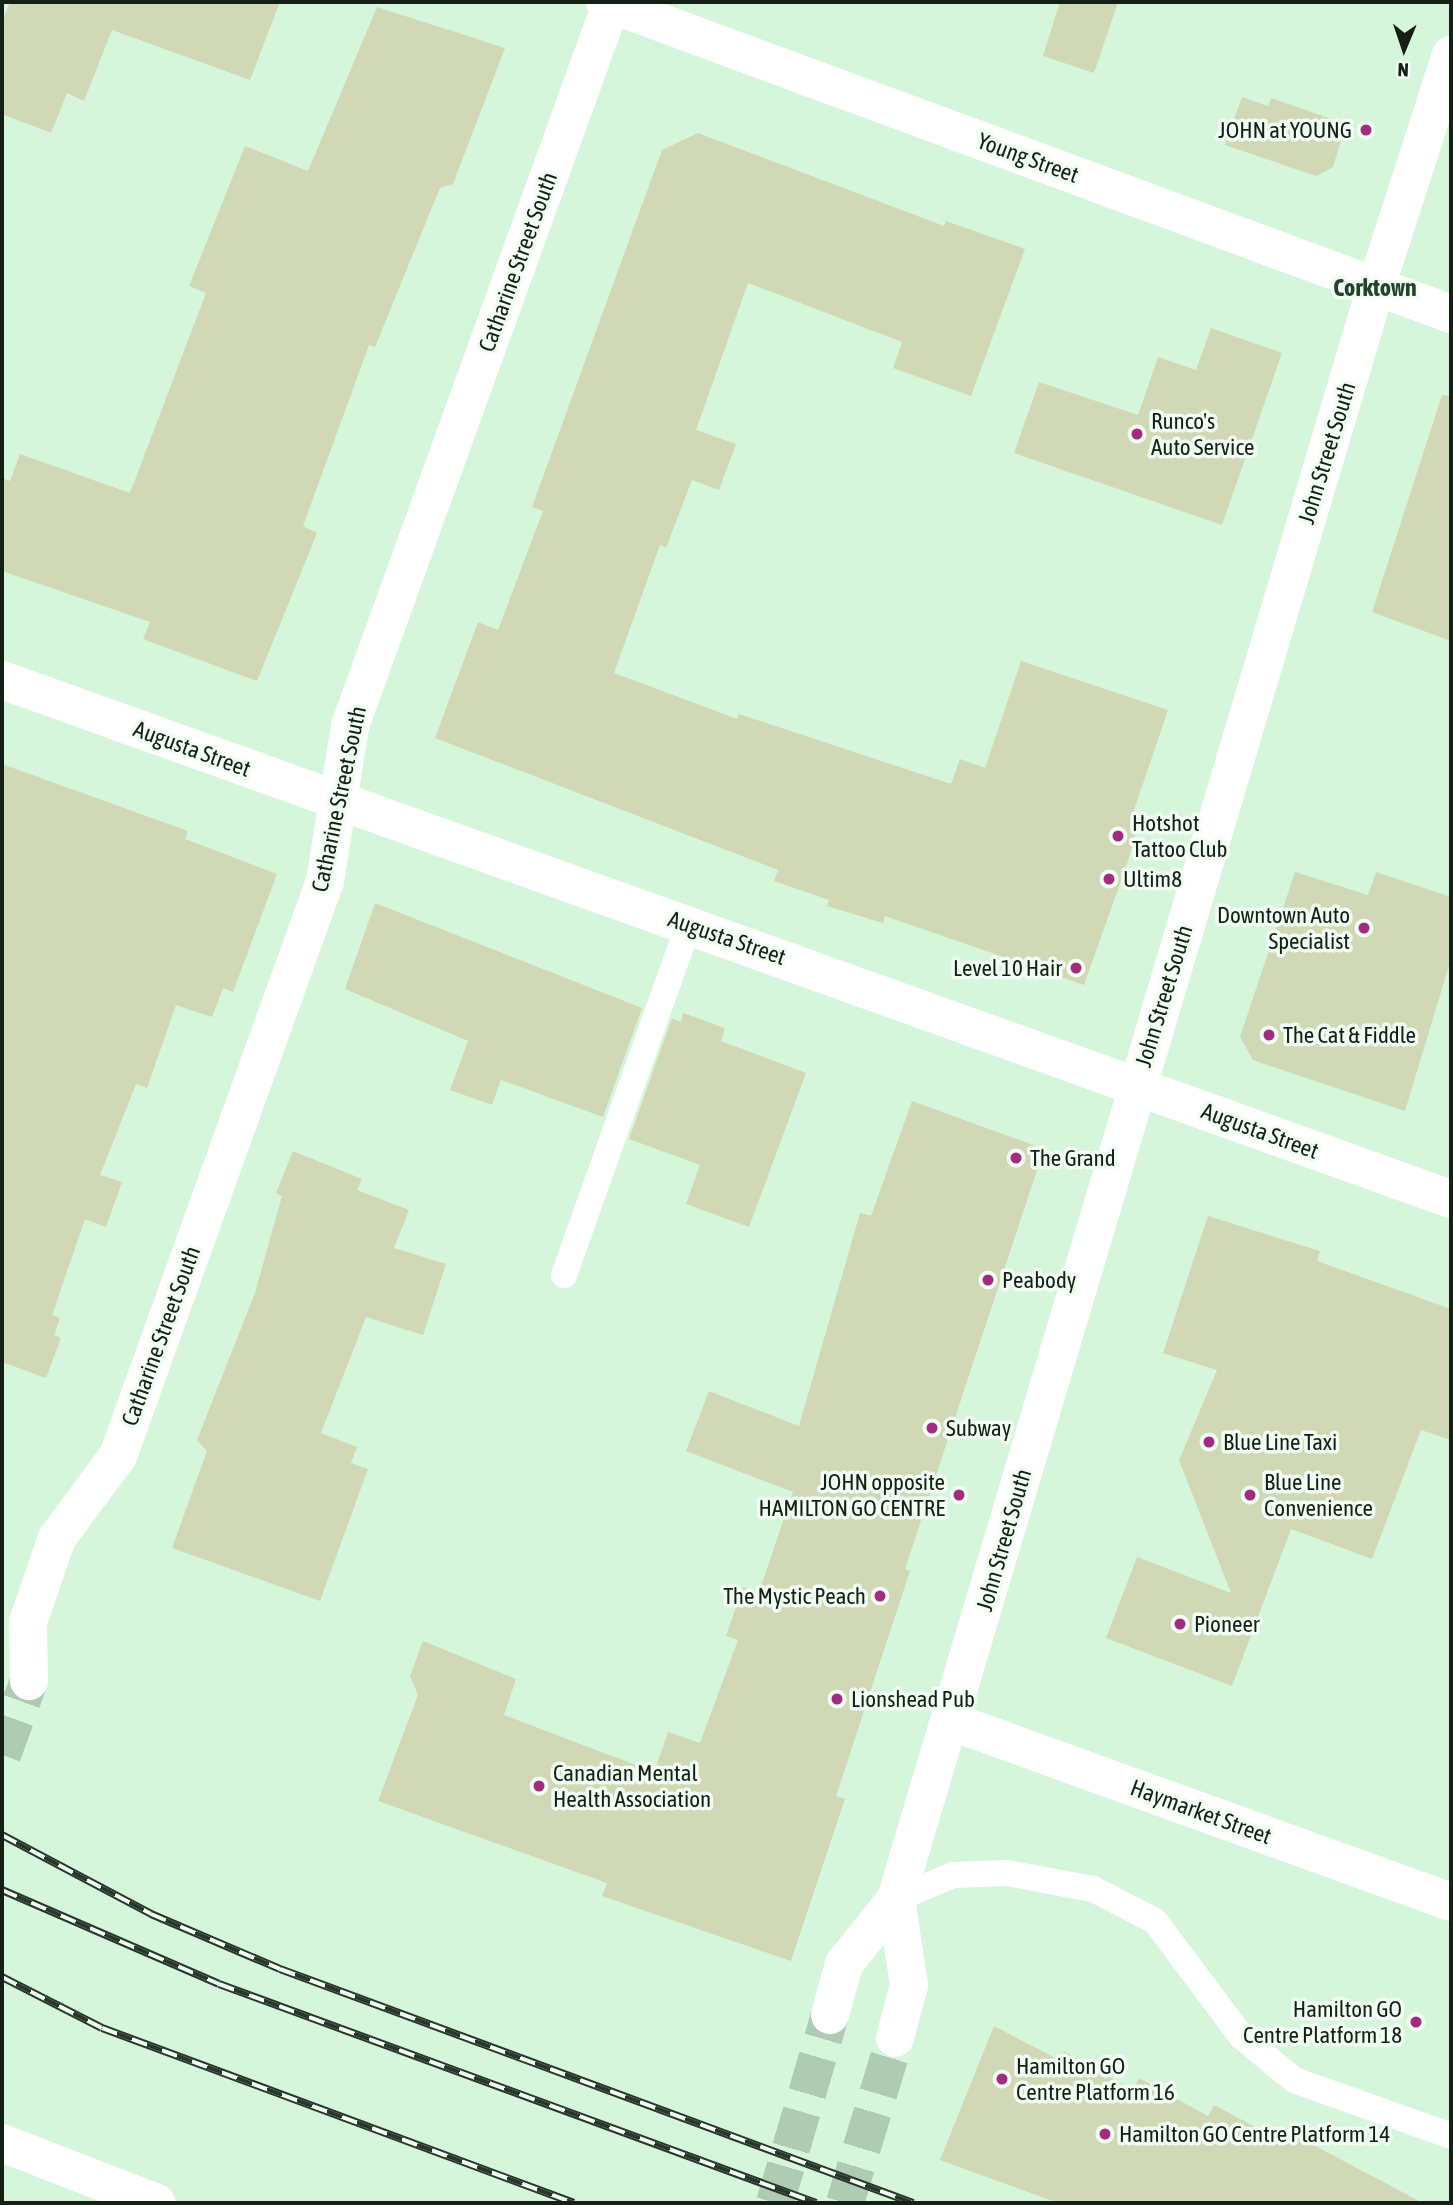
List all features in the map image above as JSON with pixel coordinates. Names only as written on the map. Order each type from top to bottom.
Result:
[{"type":"street","name":"Young Street","points":[[610,3],[1451,314]]},
{"type":"street","name":"Catharine Street South","points":[[29,1681],[15,1633],[57,1538],[118,1456],[325,881],[350,726],[610,3]]},
{"type":"street","name":"John Street South","points":[[830,2015],[845,1964],[896,1899],[1376,287],[1451,55]]},
{"type":"street","name":"Augusta Street","points":[[2,680],[1451,1199]]},
{"type":"street","name":"Haymarket Street","points":[[950,1721],[1451,1902]]},
{"type":"street","name":"John Street South","points":[[895,2038],[909,1985],[896,1899]]},
{"type":"street","points":[[2,2143],[157,2203]]},
{"type":"lane","points":[[564,1275],[689,924]]},
{"type":"lane","points":[[896,1899],[953,1875],[1007,1873],[1093,1889],[1155,1921],[1241,2036],[1294,2080],[1451,2136]]},
{"type":"building","points":[[10,2],[280,2],[250,80],[112,30],[84,101],[67,93],[51,133],[2,114],[2,23]]},
{"type":"building","points":[[1060,2],[1118,2],[1094,73],[1043,56]]},
{"type":"building","points":[[377,7],[505,48],[453,184],[440,188],[375,347],[369,345],[303,526],[317,533],[257,681],[143,639],[150,622],[2,571],[2,478],[10,481],[20,454],[130,493],[206,293],[189,286],[245,146],[308,171]]},
{"type":"building","points":[[1242,97],[1268,106],[1271,98],[1346,124],[1333,167],[1316,176],[1225,145]]},
{"type":"building","points":[[698,133],[944,226],[946,221],[1025,249],[971,396],[893,368],[902,342],[748,283],[696,430],[736,444],[719,490],[692,480],[666,548],[660,545],[614,673],[737,719],[739,714],[951,784],[960,759],[985,768],[1021,661],[1168,710],[1131,819],[1139,822],[1128,861],[1084,985],[885,916],[883,923],[827,906],[829,900],[774,881],[778,870],[435,738],[478,622],[498,630],[543,511],[532,507],[662,150]]},
{"type":"building","name":"Runco's Auto Service","points":[[1211,328],[1282,353],[1222,525],[1014,453],[1039,382],[1138,415],[1158,357],[1196,370]]},
{"type":"building","points":[[1442,395],[1451,396],[1451,641],[1372,612]]},
{"type":"building","points":[[2,764],[188,831],[185,839],[277,874],[233,992],[223,988],[212,1017],[176,1005],[147,1088],[136,1084],[100,1175],[122,1182],[106,1227],[85,1219],[52,1315],[60,1318],[54,1335],[61,1338],[46,1378],[2,1362]]},
{"type":"building","points":[[1295,872],[1368,895],[1376,872],[1451,897],[1451,959],[1405,1111],[1253,1060],[1240,1037]]},
{"type":"building","points":[[375,903],[642,1008],[603,1117],[501,1080],[492,1105],[450,1090],[468,1041],[345,989]]},
{"type":"building","points":[[683,1013],[725,1028],[721,1041],[806,1073],[749,1227],[686,1204],[700,1165],[629,1139],[672,1018],[681,1022]]},
{"type":"building","points":[[912,1101],[1044,1149],[905,1569],[910,1571],[836,1796],[845,1799],[791,1961],[602,1896],[607,1883],[378,1801],[418,1695],[410,1676],[423,1641],[516,1679],[504,1715],[654,1772],[668,1732],[700,1743],[738,1640],[726,1636],[743,1587],[759,1592],[793,1492],[686,1451],[709,1391],[799,1426],[860,1213],[871,1216]]},
{"type":"building","points":[[293,1151],[362,1179],[357,1190],[409,1210],[394,1248],[446,1264],[423,1335],[366,1317],[321,1433],[357,1447],[351,1463],[368,1469],[320,1601],[172,1548],[207,1451],[197,1440],[255,1293],[282,1196],[276,1193]]},
{"type":"building","points":[[1208,1216],[1320,1251],[1317,1261],[1451,1309],[1451,1440],[1421,1430],[1372,1559],[1291,1529],[1232,1686],[1106,1638],[1137,1557],[1231,1593],[1179,1460],[1217,1370],[1163,1353]]},
{"type":"building","points":[[994,2026],[1061,2061],[1064,2051],[1133,2090],[1139,2078],[1208,2116],[1214,2105],[1283,2142],[1287,2131],[1423,2203],[1058,2203],[940,2160]]},
{"type":"tunnel","points":[[2,1755],[29,1681]]},
{"type":"tunnel","points":[[775,2203],[830,2015]]},
{"type":"tunnel","points":[[845,2203],[895,2038]]},
{"type":"railway","points":[[2,1835],[151,1914],[280,1969],[913,2203]]},
{"type":"railway","points":[[2,1890],[219,1984],[816,2203]]},
{"type":"railway","points":[[2,1977],[102,2028],[574,2203]]},
{"type":"place","name":"JOHN at YOUNG","points":[[1366,130]]},
{"type":"place","name":"Runco's Auto Service","points":[[1137,434]]},
{"type":"place","name":"Hotshot Tattoo Club","points":[[1118,836]]},
{"type":"place","name":"Ultim8","points":[[1109,879]]},
{"type":"place","name":"Downtown Auto Specialist","points":[[1364,928]]},
{"type":"place","name":"Level 10 Hair","points":[[1076,968]]},
{"type":"place","name":"The Cat & Fiddle","points":[[1269,1035]]},
{"type":"place","name":"The Grand","points":[[1016,1158]]},
{"type":"place","name":"Peabody","points":[[988,1280]]},
{"type":"place","name":"Subway","points":[[932,1428]]},
{"type":"place","name":"Blue Line Taxi","points":[[1209,1442]]},
{"type":"place","name":"JOHN opposite HAMILTON GO CENTRE","points":[[959,1495]]},
{"type":"place","name":"Blue Line Convenience","points":[[1250,1495]]},
{"type":"place","name":"The Mystic Peach","points":[[880,1596]]},
{"type":"place","name":"Pioneer","points":[[1180,1624]]},
{"type":"place","name":"Lionshead Pub","points":[[837,1699]]},
{"type":"place","name":"Canadian Mental Health Association","points":[[539,1786]]},
{"type":"place","name":"Hamilton GO Centre Platform 18","points":[[1416,2022]]},
{"type":"place","name":"Hamilton GO Centre Platform 16","points":[[1002,2079]]},
{"type":"place","name":"Hamilton GO Centre Platform 14","points":[[1105,2134]]},
{"type":"district","name":"Corktown","points":[[1375,288]]}]
